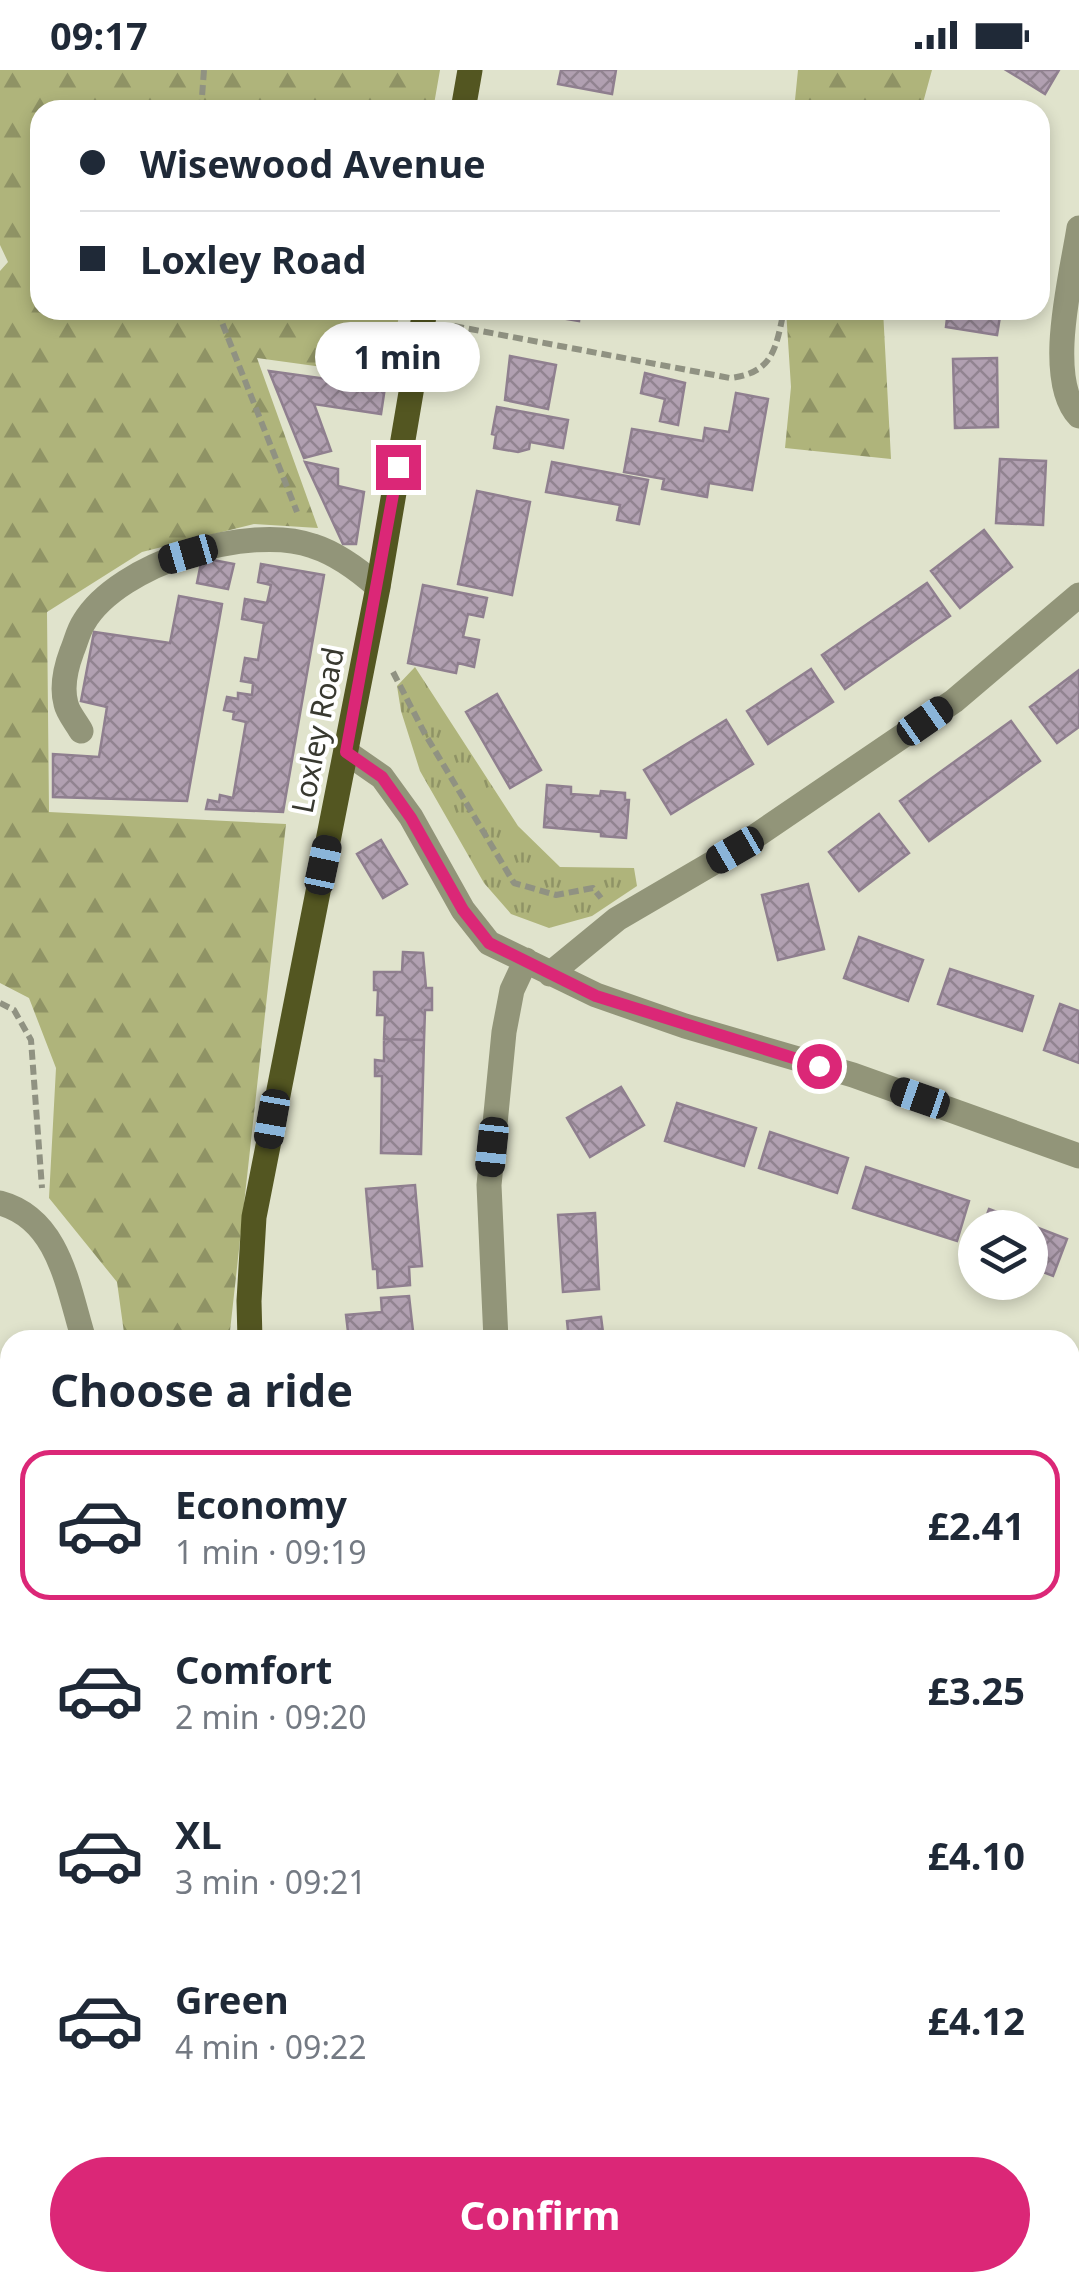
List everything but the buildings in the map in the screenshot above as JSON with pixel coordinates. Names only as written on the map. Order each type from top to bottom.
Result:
[{"type":"main road","points":[[465,100],[470,70]]},
{"type":"main road","name":"Loxley Road","points":[[250,1330],[254,1217],[378,588],[423,320]]},
{"type":"street","points":[[1079,228],[1062,351],[1063,383],[1079,416]]},
{"type":"street","points":[[81,730],[66,704],[65,669],[84,621],[119,586],[163,562],[213,548],[265,540],[312,545],[357,568],[378,588]]},
{"type":"street","points":[[550,974],[617,919],[735,850],[954,701],[1079,595]]},
{"type":"street","points":[[346,752],[382,777],[411,818],[463,910],[489,943],[596,996],[852,1075],[1079,1156]]},
{"type":"street","points":[[496,1330],[489,1185],[504,1032],[512,990],[526,960]]},
{"type":"street","points":[[0,1203],[14,1206],[35,1220],[56,1250],[81,1330]]},
{"type":"path","points":[[202,100],[204,70]]},
{"type":"path","points":[[221,320],[312,545]]},
{"type":"path","points":[[448,320],[730,378],[748,376],[767,363],[775,349],[782,320]]},
{"type":"path","points":[[370,626],[426,734],[514,883],[556,895],[593,888],[617,919]]},
{"type":"path","points":[[0,1003],[14,1010],[31,1040],[48,1238]]},
{"type":"green space","points":[[0,70],[440,70],[435,100],[30,100],[30,320],[398,320],[388,376],[257,358],[318,528],[254,524],[142,552],[47,612],[49,812],[286,824],[230,1330],[124,1330],[117,1282],[49,1198],[56,1068],[29,998],[0,983],[0,271],[8,262],[0,245]]},
{"type":"green space","points":[[798,70],[932,70],[924,100],[795,100]]},
{"type":"green space","points":[[787,320],[884,320],[891,459],[785,448],[791,387]]},
{"type":"green space","points":[[415,667],[518,826],[560,867],[634,868],[637,886],[592,916],[549,928],[511,914],[484,883],[420,771],[397,686]]},
{"type":"route","points":[[398,467],[346,752],[382,777],[411,818],[463,910],[489,943],[596,996],[819,1066]]}]
